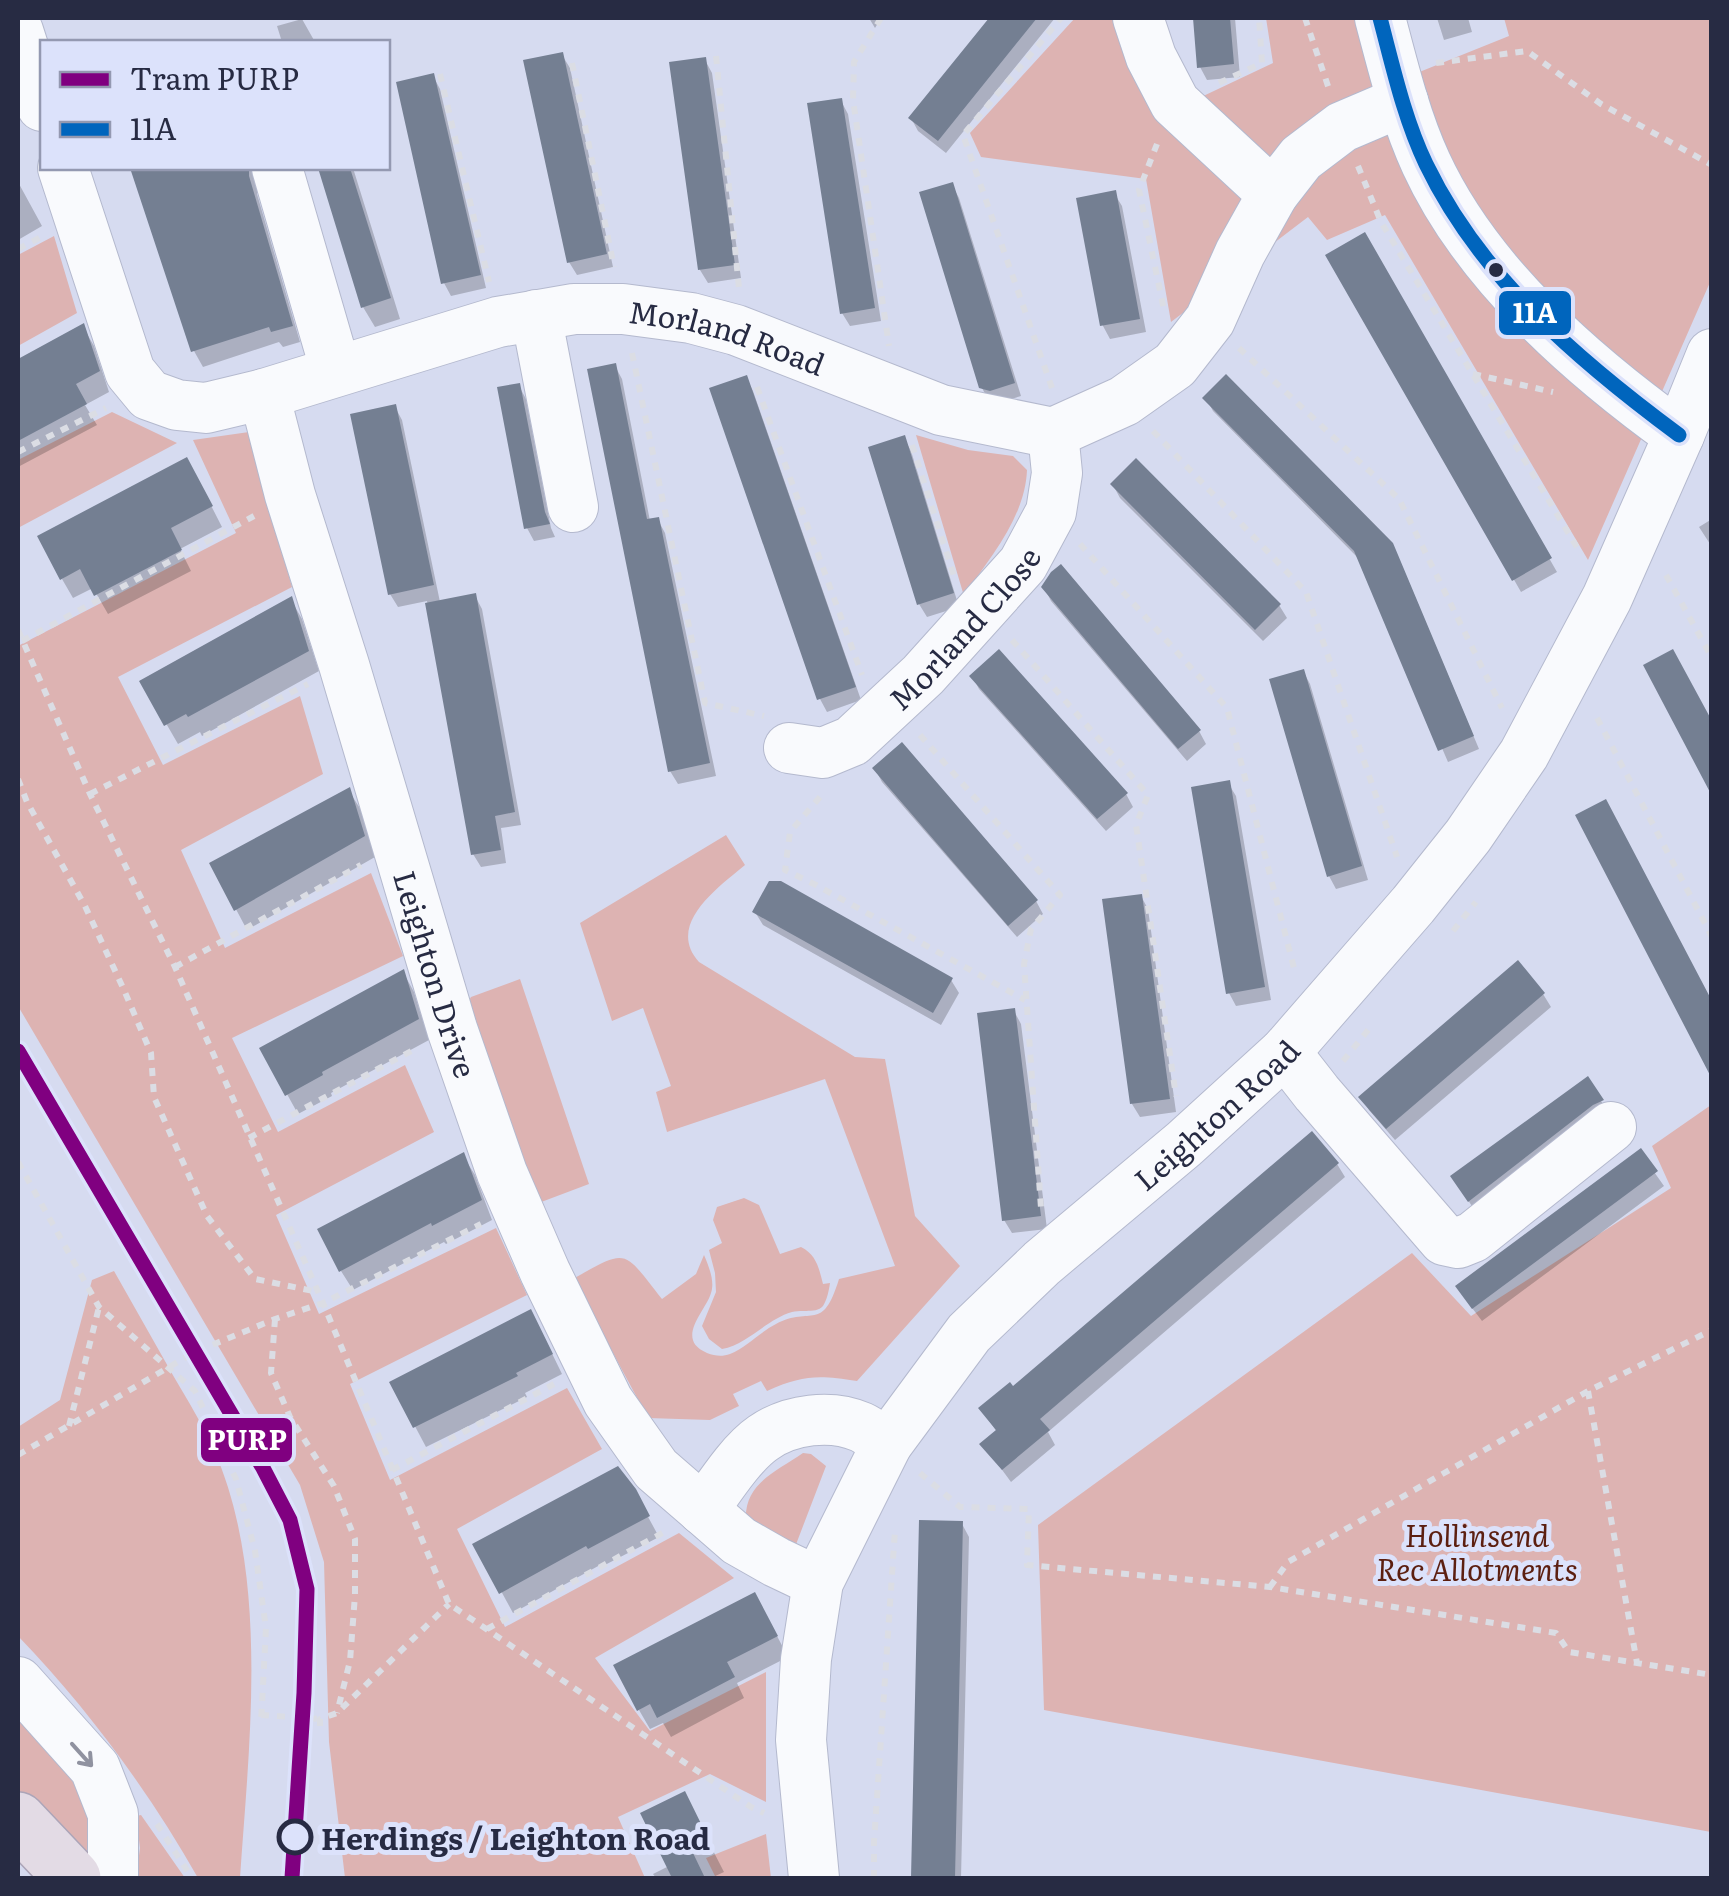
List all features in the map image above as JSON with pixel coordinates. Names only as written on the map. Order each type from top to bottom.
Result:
[{"type":"highway","points":[[18,1820],[73,1878]]},
{"type":"street","points":[[1138,18],[1151,57],[1175,103],[1273,194]]},
{"type":"street","points":[[1380,18],[1398,87],[1427,164],[1465,232],[1512,289],[1587,363],[1679,435]]},
{"type":"street","points":[[18,31],[40,100]]},
{"type":"street","points":[[1059,430],[1124,401],[1174,365],[1210,320],[1240,253],[1273,194],[1301,158],[1398,87]]},
{"type":"street","points":[[64,170],[130,372],[143,389]]},
{"type":"street","points":[[278,170],[336,371]]},
{"type":"street","name":"Morland Road","points":[[143,389],[177,405],[206,408],[517,318],[574,310],[623,309],[690,318],[736,330],[941,410],[1059,430]]},
{"type":"street","points":[[517,318],[573,507]]},
{"type":"street","name":"Leighton Road","points":[[813,1857],[801,1740],[806,1660],[818,1582],[904,1459],[970,1333],[1042,1263],[1184,1144],[1428,925],[1468,836],[1524,754],[1607,598],[1712,354]]},
{"type":"street","name":"Leighton Drive","points":[[264,394],[290,495],[452,1029],[502,1173],[545,1272],[608,1401],[656,1469],[740,1541],[818,1582]]},
{"type":"street","name":"Morland Close","points":[[852,742],[978,617],[1024,564],[1052,512],[1059,430]]},
{"type":"street","points":[[789,748],[823,753],[852,742]]},
{"type":"street","points":[[1298,1039],[1317,1093],[1444,1240],[1458,1243],[1473,1237],[1612,1126]]},
{"type":"street","points":[[703,1510],[732,1470],[764,1438],[794,1424],[827,1418],[860,1427],[904,1459]]},
{"type":"street","points":[[18,1682],[94,1768],[113,1814],[113,1878]]},
{"type":"path","points":[[880,18],[854,62],[853,100],[896,394],[978,617],[1148,795],[1136,825],[1184,1144]]},
{"type":"path","points":[[1059,430],[963,135],[1061,18]]},
{"type":"path","points":[[1174,365],[1139,190],[1175,103],[1262,63],[1259,18]]},
{"type":"path","points":[[1305,18],[1342,127],[1381,222],[1607,598]]},
{"type":"path","points":[[1398,87],[1448,60],[1527,51],[1601,104],[1712,165]]},
{"type":"path","points":[[572,63],[705,703],[784,720],[789,748]]},
{"type":"path","points":[[440,74],[517,318]]},
{"type":"path","points":[[1210,320],[1398,500],[1524,754]]},
{"type":"path","points":[[18,452],[143,389]]},
{"type":"path","points":[[1124,401],[1306,592],[1428,925],[1479,898]]},
{"type":"path","points":[[22,640],[290,495]]},
{"type":"path","points":[[1052,512],[1227,708],[1298,1039]]},
{"type":"path","points":[[1639,526],[1712,658]]},
{"type":"path","points":[[18,630],[90,794],[175,967],[323,1302],[449,1604],[751,1806],[813,1857]]},
{"type":"path","points":[[90,794],[344,665]]},
{"type":"path","points":[[1586,734],[1603,702]]},
{"type":"path","points":[[893,703],[1060,895],[1031,929],[1024,964],[1042,1218],[1064,1246]]},
{"type":"path","points":[[1597,718],[1712,938]]},
{"type":"path","points":[[852,742],[835,779],[790,832],[785,870],[1026,1000]]},
{"type":"path","points":[[18,779],[124,990],[151,1053],[154,1097],[207,1216],[255,1279],[318,1292]]},
{"type":"path","points":[[175,967],[370,860],[399,849]]},
{"type":"path","points":[[1317,1093],[1378,1018]]},
{"type":"path","points":[[248,1138],[452,1029]]},
{"type":"path","points":[[18,1162],[99,1307],[195,1391],[236,1478],[255,1551],[266,1628],[261,1719],[320,1723],[337,1714],[449,1604]]},
{"type":"path","points":[[18,1455],[213,1344],[323,1302],[517,1206]]},
{"type":"path","points":[[69,1426],[99,1307]]},
{"type":"path","points":[[274,1320],[272,1373],[290,1417],[334,1486],[356,1540],[350,1662],[337,1714]]},
{"type":"path","points":[[1270,1587],[1288,1562],[1588,1391],[1712,1330]]},
{"type":"path","points":[[392,1470],[590,1364]]},
{"type":"path","points":[[1588,1391],[1637,1663]]},
{"type":"path","points":[[904,1459],[913,1488]]},
{"type":"path","points":[[904,1459],[960,1507],[1029,1509],[1027,1566],[1270,1587],[1556,1633],[1569,1652],[1712,1675]]},
{"type":"path","points":[[488,1630],[703,1510]]},
{"type":"path","points":[[874,1878],[896,1518]]},
{"type":"green space","points":[[1075,18],[1122,18],[1161,116],[1273,63],[1266,18],[1373,18],[1397,81],[1509,36],[1504,18],[1711,18],[1711,280],[1588,560],[1385,215],[1327,240],[1308,217],[1171,322],[1146,179],[981,157],[970,133]]},
{"type":"green space","points":[[54,236],[77,313],[18,346],[18,255]]},
{"type":"green space","points":[[112,412],[177,443],[18,528],[18,460]]},
{"type":"green space","points":[[249,432],[292,587],[118,677],[163,765],[300,696],[323,774],[181,850],[225,948],[371,873],[403,956],[232,1038],[278,1132],[405,1065],[434,1132],[276,1215],[319,1314],[496,1228],[527,1295],[350,1384],[390,1480],[567,1388],[602,1449],[457,1529],[505,1627],[679,1533],[734,1578],[595,1658],[650,1731],[766,1672],[766,1802],[710,1774],[618,1817],[645,1878],[345,1878],[329,1742],[324,1562],[300,1485],[18,1006],[18,646],[236,533],[193,440]]},
{"type":"green space","points":[[916,435],[968,450],[1013,456],[1027,470],[1013,521],[964,596]]},
{"type":"green space","points":[[726,835],[745,865],[710,895],[692,920],[690,948],[699,962],[855,1057],[885,1059],[915,1216],[960,1266],[857,1381],[811,1378],[767,1391],[761,1381],[733,1394],[739,1406],[710,1420],[648,1418],[573,1279],[615,1258],[624,1259],[640,1271],[662,1299],[696,1274],[704,1255],[712,1288],[695,1324],[693,1340],[707,1353],[721,1356],[736,1351],[776,1324],[821,1312],[839,1279],[895,1266],[825,1079],[667,1132],[656,1092],[671,1086],[643,1008],[612,1021],[580,923]]},
{"type":"green space","points":[[520,979],[589,1184],[536,1204],[468,1002],[471,997]]},
{"type":"green space","name":"Hollinsend Rec Allotments","points":[[1711,1105],[1711,1832],[1044,1710],[1038,1525],[1412,1253],[1471,1316],[1671,1188],[1652,1146]]},
{"type":"green space","points":[[744,1198],[759,1205],[780,1254],[801,1247],[814,1258],[823,1284],[830,1283],[820,1308],[783,1315],[722,1349],[709,1339],[702,1326],[716,1292],[709,1250],[722,1243],[713,1220],[717,1207]]},
{"type":"green space","points":[[114,1271],[195,1413],[232,1499],[243,1552],[251,1661],[240,1878],[198,1878],[115,1751],[18,1636],[18,1427],[60,1400],[92,1280]]},
{"type":"green space","points":[[803,1453],[811,1454],[826,1466],[795,1547],[746,1523],[746,1510],[762,1481]]},
{"type":"green space","points":[[18,1720],[62,1767],[83,1800],[89,1838],[84,1861],[18,1790]]},
{"type":"green space","points":[[141,1815],[185,1878],[136,1878],[140,1848],[136,1816]]},
{"type":"green space","points":[[766,1834],[771,1878],[716,1878],[706,1858]]},
{"type":"building","points":[[989,18],[1037,18],[938,141],[908,118]]},
{"type":"building","points":[[1193,18],[1230,18],[1234,64],[1197,68]]},
{"type":"building","points":[[563,52],[607,254],[567,263],[523,60]]},
{"type":"building","points":[[706,57],[735,265],[698,270],[669,62]]},
{"type":"building","points":[[434,73],[481,275],[441,284],[396,82]]},
{"type":"building","points":[[842,98],[875,308],[840,314],[807,103]]},
{"type":"building","points":[[131,170],[249,170],[293,326],[271,332],[269,327],[191,352]]},
{"type":"building","points":[[319,170],[351,170],[391,298],[361,308]]},
{"type":"building","points":[[953,182],[1015,383],[990,391],[979,388],[919,192]]},
{"type":"building","points":[[1116,190],[1140,319],[1100,326],[1076,198]]},
{"type":"building","points":[[1365,232],[1552,558],[1512,581],[1325,255]]},
{"type":"building","points":[[84,323],[100,371],[76,384],[87,404],[18,441],[18,359]]},
{"type":"building","points":[[616,363],[647,519],[659,517],[710,763],[668,772],[587,369]]},
{"type":"building","points":[[1226,374],[1393,543],[1474,736],[1438,751],[1354,551],[1202,398]]},
{"type":"building","points":[[747,375],[856,687],[817,700],[709,388]]},
{"type":"building","points":[[520,383],[550,524],[524,529],[497,387]]},
{"type":"building","points":[[396,404],[434,585],[388,595],[350,414]]},
{"type":"building","points":[[905,435],[954,593],[917,605],[868,447]]},
{"type":"building","points":[[187,457],[213,506],[171,528],[182,550],[94,596],[80,569],[60,580],[37,536]]},
{"type":"building","points":[[1136,458],[1281,604],[1255,630],[1110,484]]},
{"type":"building","points":[[1061,564],[1201,730],[1178,749],[1041,587]]},
{"type":"building","points":[[476,593],[515,812],[495,816],[501,850],[471,855],[425,603]]},
{"type":"building","points":[[292,596],[309,651],[188,717],[186,714],[164,726],[139,681]]},
{"type":"building","points":[[999,649],[1128,793],[1097,819],[969,676]]},
{"type":"building","points":[[1673,649],[1712,721],[1712,796],[1643,665]]},
{"type":"building","points":[[1304,669],[1362,866],[1327,877],[1269,679]]},
{"type":"building","points":[[902,742],[1038,900],[1008,926],[872,768]]},
{"type":"building","points":[[1230,780],[1265,987],[1226,994],[1191,787]]},
{"type":"building","points":[[350,787],[365,836],[234,911],[209,863]]},
{"type":"building","points":[[1606,799],[1712,1001],[1712,1079],[1575,815]]},
{"type":"building","points":[[769,881],[781,881],[953,978],[933,1013],[752,912]]},
{"type":"building","points":[[1142,894],[1170,1099],[1130,1104],[1102,899]]},
{"type":"building","points":[[1518,960],[1545,993],[1386,1129],[1358,1097]]},
{"type":"building","points":[[404,969],[419,1019],[285,1096],[259,1048]]},
{"type":"building","points":[[1015,1008],[1041,1216],[1002,1221],[977,1013]]},
{"type":"building","points":[[1588,1076],[1604,1100],[1468,1202],[1450,1176]]},
{"type":"building","points":[[1312,1131],[1339,1163],[1040,1419],[1050,1430],[1002,1470],[979,1444],[996,1430],[978,1408],[1010,1382],[1013,1386]]},
{"type":"building","points":[[1641,1148],[1658,1171],[1472,1309],[1455,1286]]},
{"type":"building","points":[[464,1152],[482,1200],[339,1272],[317,1229]]},
{"type":"building","points":[[531,1309],[553,1354],[516,1373],[518,1376],[413,1428],[389,1382]]},
{"type":"building","points":[[618,1466],[650,1516],[499,1594],[472,1544]]},
{"type":"building","points":[[919,1520],[963,1521],[955,1878],[911,1878]]},
{"type":"building","points":[[755,1592],[778,1636],[727,1662],[735,1677],[657,1718],[650,1704],[637,1711],[613,1665]]},
{"type":"building","points":[[685,1791],[711,1844],[693,1853],[705,1878],[672,1878],[640,1813]]},
{"type":"tram line","name":"PURP","points":[[18,1051],[290,1520],[307,1589],[292,1878]]},
{"type":"transit line","name":"11A","points":[[1380,18],[1418,147],[1475,244],[1504,280],[1570,347],[1679,435]]},
{"type":"place","name":"Herdings / Leighton Road","points":[[295,1837]]}]
